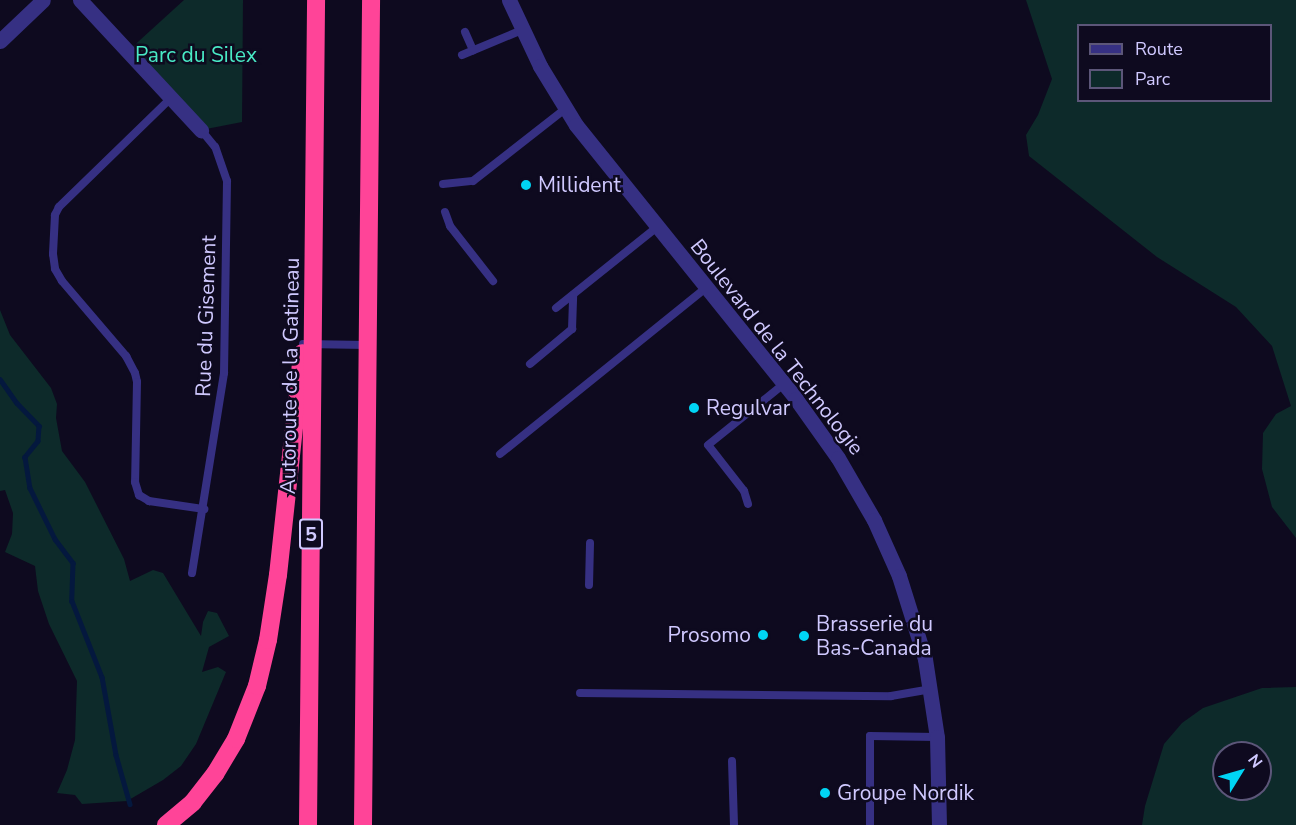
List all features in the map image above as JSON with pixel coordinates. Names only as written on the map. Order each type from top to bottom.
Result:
[{"type":"highway","name":"Autoroute de la Gatineau","points":[[308,825],[308,344],[314,244],[316,0]]},
{"type":"highway","points":[[364,825],[371,0]]},
{"type":"highway","points":[[166,825],[193,802],[219,768],[242,726],[257,686],[270,631],[308,344]]},
{"type":"street","points":[[0,41],[44,0]]},
{"type":"street","points":[[80,0],[201,130]]},
{"type":"street","name":"Boulevard de la Technologie","points":[[509,0],[522,30],[565,109],[590,145],[784,384],[838,458],[881,533],[912,611],[931,689],[937,737],[939,825]]},
{"type":"lane","points":[[462,55],[522,30]]},
{"type":"lane","points":[[465,32],[473,50]]},
{"type":"lane","points":[[172,97],[59,207],[55,215],[53,254],[62,281],[126,356],[135,373],[135,482],[140,495],[149,501],[204,509]]},
{"type":"lane","points":[[442,184],[473,181],[565,109]]},
{"type":"lane","name":"Rue du Gisement","points":[[192,573],[224,373],[227,181],[215,147],[201,130]]},
{"type":"lane","points":[[445,212],[450,226],[493,281]]},
{"type":"lane","points":[[556,308],[657,227]]},
{"type":"lane","points":[[500,454],[706,288]]},
{"type":"lane","points":[[530,364],[572,329],[573,295]]},
{"type":"lane","points":[[308,344],[367,345]]},
{"type":"lane","points":[[748,504],[744,491],[708,445],[784,384]]},
{"type":"lane","points":[[589,585],[590,543]]},
{"type":"lane","points":[[580,693],[891,696],[931,689]]},
{"type":"lane","points":[[870,825],[870,736],[937,737]]},
{"type":"lane","points":[[732,761],[734,825]]},
{"type":"green space","name":"Parc du Silex","points":[[184,0],[243,0],[242,122],[201,130],[128,51]]},
{"type":"green space","points":[[1026,0],[1296,0],[1296,538],[1272,507],[1262,469],[1263,433],[1276,414],[1291,406],[1272,346],[1236,307],[1157,257],[1029,156],[1026,135],[1038,115],[1052,79]]},
{"type":"green space","points":[[0,310],[10,335],[51,388],[57,404],[56,418],[62,451],[85,482],[124,559],[130,581],[153,570],[163,573],[201,636],[203,622],[208,611],[217,613],[229,636],[209,647],[202,672],[218,667],[226,672],[196,744],[181,766],[163,780],[127,801],[82,804],[75,795],[57,793],[67,770],[75,740],[77,681],[49,624],[38,591],[35,566],[5,552],[12,534],[13,513],[5,490],[0,491]]},
{"type":"green space","points":[[1296,687],[1296,825],[1142,825],[1145,806],[1164,744],[1182,723],[1203,708],[1262,688]]},
{"type":"waterway","points":[[0,379],[17,403],[39,426],[38,441],[25,457],[30,488],[55,539],[73,563],[72,601],[102,677],[116,755],[130,804]]},
{"type":"place","name":"Millident","points":[[526,185]]},
{"type":"place","name":"Regulvar","points":[[694,408]]},
{"type":"place","name":"Prosomo","points":[[763,635]]},
{"type":"place","name":"Brasserie du Bas-Canada","points":[[804,636]]},
{"type":"place","name":"Groupe Nordik","points":[[825,793]]}]
